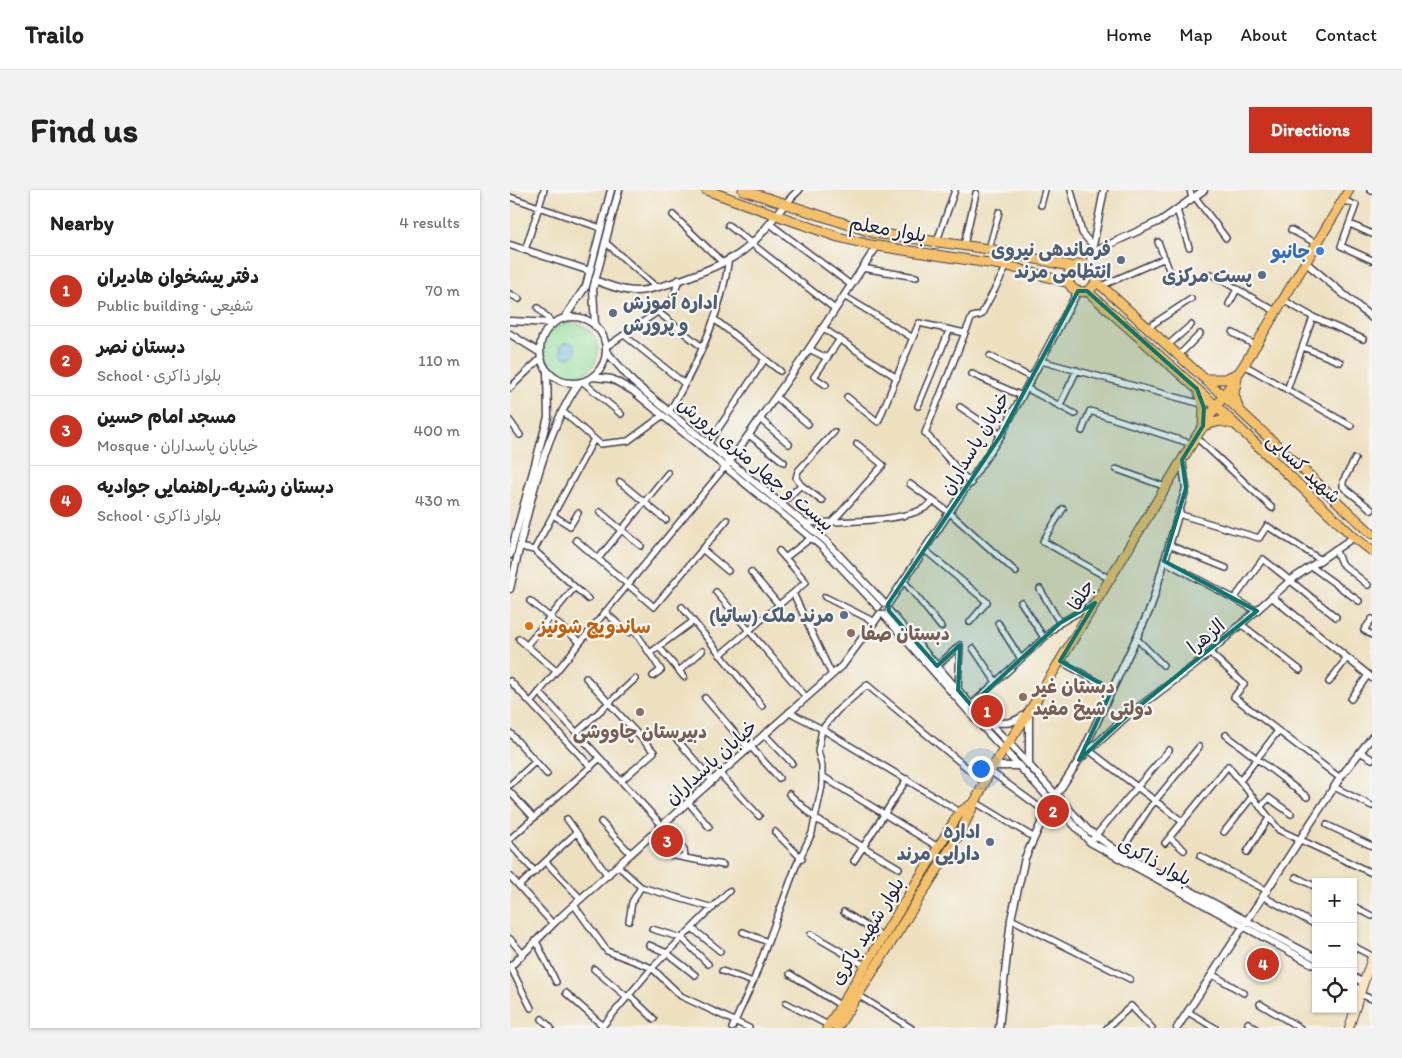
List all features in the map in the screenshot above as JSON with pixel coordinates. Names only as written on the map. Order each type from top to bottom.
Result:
[{"type":"main road","name":"بلوار معلم","points":[[706,190],[838,237],[877,246],[1008,266],[1069,283]]},
{"type":"main road","name":"جلفا","points":[[975,802],[984,782],[1006,746],[1029,712],[1203,426],[1244,365],[1349,190]]},
{"type":"main road","name":"بلوار معلم","points":[[749,191],[782,204],[874,233],[989,249],[1074,266]]},
{"type":"main road","points":[[1216,406],[1082,291],[1069,283],[1068,274],[1074,266],[1084,264],[1094,270],[1098,283],[1223,395]]},
{"type":"main road","points":[[1082,291],[1098,283]]},
{"type":"main road","points":[[1204,379],[1225,379],[1238,373]]},
{"type":"main road","points":[[1238,373],[1234,394],[1240,410]]},
{"type":"main road","points":[[1197,389],[1204,408],[1203,426],[1220,421],[1236,425]]},
{"type":"main road","name":"شهید کسایی","points":[[1223,395],[1370,530]]},
{"type":"main road","name":"شهید کسایی","points":[[1216,406],[1354,537],[1372,551]]},
{"type":"main road","points":[[1263,451],[1266,443],[1274,442]]},
{"type":"main road","name":"بلوار شهید باکری","points":[[831,1027],[840,1005],[938,846],[960,812],[975,802]]},
{"type":"main road","name":"بلوار شهید باکری","points":[[831,1027],[858,995],[959,835],[975,802]]},
{"type":"main road","points":[[1357,990],[1370,966],[1372,956]]},
{"type":"main road","points":[[1350,1028],[1353,1013]]},
{"type":"street","points":[[525,250],[544,190]]},
{"type":"street","points":[[510,555],[548,417],[547,372],[540,356],[541,339],[553,323],[565,317],[586,286],[611,190]]},
{"type":"street","points":[[596,326],[592,307],[595,280],[619,190]]},
{"type":"street","points":[[595,280],[612,287],[636,291],[656,287],[722,262],[742,252],[778,216],[782,204],[799,190]]},
{"type":"street","points":[[937,242],[955,190]]},
{"type":"street","points":[[1041,205],[1045,190]]},
{"type":"street","points":[[1071,190],[1082,233],[1094,250]]},
{"type":"street","points":[[1089,266],[1094,250],[1104,190]]},
{"type":"street","points":[[1190,190],[1193,198],[1226,238]]},
{"type":"street","points":[[1094,250],[1131,236],[1177,210],[1204,190]]},
{"type":"street","points":[[964,245],[976,193]]},
{"type":"street","points":[[510,197],[601,228]]},
{"type":"street","points":[[1342,200],[1356,205],[1341,246],[1372,260]]},
{"type":"street","points":[[1177,210],[1189,247]]},
{"type":"street","points":[[989,249],[999,212]]},
{"type":"street","points":[[673,215],[722,262]]},
{"type":"street","points":[[770,224],[851,285]]},
{"type":"street","points":[[1350,224],[1372,234]]},
{"type":"street","points":[[728,225],[835,310]]},
{"type":"street","points":[[1291,230],[1316,243]]},
{"type":"street","points":[[605,242],[656,287]]},
{"type":"street","points":[[1158,242],[1174,282]]},
{"type":"street","points":[[510,245],[590,271]]},
{"type":"street","points":[[530,702],[728,464],[809,349],[877,246]]},
{"type":"street","points":[[669,412],[685,384],[714,319],[727,277],[729,258]]},
{"type":"street","points":[[1098,283],[1165,258]]},
{"type":"street","points":[[1305,262],[1372,318]]},
{"type":"street","points":[[971,484],[925,433],[972,317],[981,315],[1008,266]]},
{"type":"street","points":[[862,268],[916,276]]},
{"type":"street","points":[[1211,274],[1275,311]]},
{"type":"street","points":[[606,349],[672,302],[679,279]]},
{"type":"street","points":[[1229,304],[1237,289]]},
{"type":"street","name":"خیابان پاسداران","points":[[510,966],[553,924],[712,780],[842,666],[971,484],[1001,435],[1082,291]]},
{"type":"street","points":[[510,294],[519,298]]},
{"type":"street","points":[[844,296],[913,338]]},
{"type":"street","points":[[1147,328],[1190,299]]},
{"type":"street","points":[[1283,299],[1313,317],[1363,339]]},
{"type":"street","points":[[538,308],[553,323]]},
{"type":"street","points":[[658,312],[702,347]]},
{"type":"street","points":[[547,372],[561,382],[581,382],[593,377],[601,369],[606,349],[601,332],[596,326],[581,318],[565,317]]},
{"type":"street","points":[[1288,390],[1313,317]]},
{"type":"street","points":[[714,319],[780,371]]},
{"type":"street","points":[[510,322],[553,323]]},
{"type":"street","points":[[847,397],[878,422],[919,323],[965,333]]},
{"type":"street","points":[[1167,346],[1191,326]]},
{"type":"street","points":[[823,328],[896,378]]},
{"type":"street","points":[[918,406],[949,331]]},
{"type":"street","points":[[1233,333],[1255,345]]},
{"type":"street","points":[[510,334],[540,356]]},
{"type":"street","points":[[1178,356],[1200,334]]},
{"type":"street","points":[[624,335],[685,384]]},
{"type":"street","points":[[826,385],[814,377],[840,338]]},
{"type":"street","points":[[1303,347],[1340,362]]},
{"type":"street","name":"بیست و چهار متری پرورش","points":[[606,349],[634,382],[708,444],[811,538],[884,609]]},
{"type":"street","points":[[809,349],[827,358]]},
{"type":"street","points":[[510,388],[540,356]]},
{"type":"street","points":[[990,356],[1032,378]]},
{"type":"street","points":[[708,444],[764,359]]},
{"type":"street","points":[[1041,361],[1198,403]]},
{"type":"street","points":[[1244,365],[1351,426]]},
{"type":"street","points":[[1061,402],[1077,370]]},
{"type":"street","points":[[972,374],[1022,396]]},
{"type":"street","name":"بیست و چهار متری پرورش","points":[[593,377],[612,380],[626,387],[662,416],[782,504],[826,541],[884,609]]},
{"type":"street","points":[[510,589],[544,458],[562,411],[581,382]]},
{"type":"street","points":[[581,382],[621,414]]},
{"type":"street","points":[[1026,388],[1075,414]]},
{"type":"street","points":[[776,397],[808,424]]},
{"type":"street","points":[[960,407],[1001,435]]},
{"type":"street","points":[[562,411],[600,444],[628,441],[662,416]]},
{"type":"street","points":[[1082,430],[1090,411],[1194,441],[1272,508]]},
{"type":"street","points":[[760,419],[790,444]]},
{"type":"street","points":[[510,421],[520,435]]},
{"type":"street","points":[[822,501],[801,485],[796,478],[798,471],[834,432]]},
{"type":"street","points":[[749,435],[784,462]]},
{"type":"street","points":[[534,550],[594,439]]},
{"type":"street","points":[[834,521],[882,466],[858,444]]},
{"type":"street","points":[[1355,459],[1342,484],[1372,510]]},
{"type":"street","points":[[999,1028],[1011,920],[1025,858],[1046,812],[1079,760],[1137,639],[1150,607],[1186,488],[1182,460]]},
{"type":"street","points":[[1116,470],[1166,487]]},
{"type":"street","points":[[598,559],[668,473]]},
{"type":"street","points":[[620,482],[666,520]]},
{"type":"street","points":[[910,484],[950,513],[1016,572]]},
{"type":"street","points":[[782,504],[801,485]]},
{"type":"street","points":[[804,523],[907,516],[928,508],[933,501]]},
{"type":"street","points":[[1063,509],[1044,540],[1110,579]]},
{"type":"street","points":[[600,512],[641,546]]},
{"type":"street","points":[[552,515],[570,526],[578,513]]},
{"type":"street","points":[[1178,514],[1259,538],[1267,526],[1321,560]]},
{"type":"street","points":[[576,540],[654,607],[727,520]]},
{"type":"street","name":"الزهرا","points":[[1079,760],[1090,752],[1127,716],[1209,652],[1291,580],[1354,537]]},
{"type":"street","points":[[785,558],[811,538]]},
{"type":"street","points":[[1169,545],[1226,568]]},
{"type":"street","points":[[520,547],[534,550],[588,599]]},
{"type":"street","points":[[702,549],[728,571]]},
{"type":"street","points":[[1335,549],[1341,563],[1368,584]]},
{"type":"street","points":[[925,550],[987,602],[970,622]]},
{"type":"street","points":[[720,655],[806,582],[779,551]]},
{"type":"street","points":[[1234,598],[1263,559],[1336,617]]},
{"type":"street","points":[[1164,561],[1257,611]]},
{"type":"street","points":[[1312,567],[1359,601]]},
{"type":"street","points":[[751,572],[779,605]]},
{"type":"street","points":[[904,581],[941,627]]},
{"type":"street","points":[[527,645],[574,588]]},
{"type":"street","points":[[1040,589],[1060,623]]},
{"type":"street","points":[[716,592],[806,697]]},
{"type":"street","points":[[794,592],[832,674]]},
{"type":"street","points":[[1272,597],[1370,677],[1350,699]]},
{"type":"street","points":[[825,598],[875,622]]},
{"type":"street","points":[[530,601],[580,642]]},
{"type":"street","points":[[1021,602],[1044,638]]},
{"type":"street","points":[[971,705],[1060,623],[1095,603]]},
{"type":"street","points":[[682,607],[692,622],[762,706]]},
{"type":"street","points":[[884,609],[1006,746]]},
{"type":"street","points":[[605,612],[628,633],[634,630],[661,670],[653,676]]},
{"type":"street","points":[[1372,619],[1364,630],[1372,635]]},
{"type":"street","points":[[650,653],[692,622]]},
{"type":"street","points":[[998,623],[1021,659]]},
{"type":"street","points":[[1242,624],[1300,670]]},
{"type":"street","points":[[519,639],[556,671]]},
{"type":"street","points":[[1137,639],[1163,665]]},
{"type":"street","points":[[935,668],[960,645],[958,690]]},
{"type":"street","points":[[659,647],[684,677]]},
{"type":"street","points":[[974,648],[996,682]]},
{"type":"street","points":[[679,670],[702,651]]},
{"type":"street","points":[[1209,652],[1244,684],[1234,697],[1340,778]]},
{"type":"street","points":[[1329,682],[1347,658]]},
{"type":"street","points":[[1060,661],[1112,690]]},
{"type":"street","points":[[935,668],[958,690],[1006,746]]},
{"type":"street","points":[[586,678],[654,752],[621,781]]},
{"type":"street","points":[[576,733],[635,679]]},
{"type":"street","points":[[510,681],[591,767]]},
{"type":"street","points":[[732,1028],[753,982],[796,866],[802,859],[816,819],[822,776],[818,751],[822,729],[838,710],[867,685],[984,782]]},
{"type":"street","points":[[539,692],[599,759],[663,825],[684,849],[685,858]]},
{"type":"street","points":[[705,698],[779,778]]},
{"type":"street","points":[[789,712],[822,729],[960,812]]},
{"type":"street","points":[[987,722],[1003,724],[1015,722],[1029,712]]},
{"type":"street","points":[[1029,712],[1029,765]]},
{"type":"street","points":[[1240,781],[1278,731]]},
{"type":"street","points":[[510,733],[547,774]]},
{"type":"street","points":[[672,734],[712,780]]},
{"type":"street","points":[[764,734],[792,764]]},
{"type":"street","points":[[1226,735],[1307,797]]},
{"type":"street","points":[[1178,1028],[1340,778],[1372,737]]},
{"type":"street","name":"بلوار ذاکری","points":[[1006,746],[1029,765],[1054,798]]},
{"type":"street","name":"بلوار ذاکری","points":[[1006,746],[1019,766],[1054,798],[1093,840],[1246,925],[1312,956]]},
{"type":"street","points":[[1120,853],[1155,801],[1199,747]]},
{"type":"street","points":[[1093,840],[1169,750]]},
{"type":"street","points":[[1090,752],[1183,822]]},
{"type":"street","points":[[1360,752],[1372,759]]},
{"type":"street","points":[[510,839],[599,759]]},
{"type":"street","points":[[510,785],[535,762]]},
{"type":"street","points":[[992,769],[1019,766]]},
{"type":"street","points":[[1165,843],[1228,766],[1278,830],[1372,872]]},
{"type":"street","points":[[992,769],[1046,812]]},
{"type":"street","points":[[720,774],[759,816]]},
{"type":"street","points":[[822,776],[938,846]]},
{"type":"street","points":[[854,861],[906,779]]},
{"type":"street","points":[[1334,787],[1372,806]]},
{"type":"street","points":[[510,792],[534,818]]},
{"type":"street","points":[[789,794],[816,819],[899,868]]},
{"type":"street","points":[[1224,832],[1252,797]]},
{"type":"street","points":[[1260,807],[1269,798],[1291,814]]},
{"type":"street","points":[[688,802],[709,827]]},
{"type":"street","points":[[975,802],[1033,837]]},
{"type":"street","points":[[1247,852],[1269,818]]},
{"type":"street","points":[[567,820],[608,876]]},
{"type":"street","points":[[600,822],[631,854]]},
{"type":"street","points":[[1327,825],[1372,846]]},
{"type":"street","points":[[775,832],[802,859]]},
{"type":"street","points":[[519,886],[576,833]]},
{"type":"street","points":[[1170,838],[1184,850]]},
{"type":"street","name":"بلوار ذاکری","points":[[1093,840],[1120,853],[1312,964]]},
{"type":"street","points":[[510,844],[535,872]]},
{"type":"street","points":[[669,855],[723,866]]},
{"type":"street","points":[[1200,856],[1268,891]]},
{"type":"street","points":[[546,862],[581,899]]},
{"type":"street","points":[[618,866],[641,887],[712,908]]},
{"type":"street","points":[[510,876],[553,924]]},
{"type":"street","points":[[1296,877],[1312,885]]},
{"type":"street","points":[[628,922],[632,902],[641,887]]},
{"type":"street","points":[[603,1026],[652,968],[729,891]]},
{"type":"street","points":[[1264,897],[1312,923]]},
{"type":"street","points":[[574,906],[607,951],[652,968],[681,996],[749,1028]]},
{"type":"street","points":[[1357,908],[1372,916]]},
{"type":"street","points":[[844,912],[882,936]]},
{"type":"street","points":[[1011,920],[1130,979]]},
{"type":"street","points":[[692,928],[720,951]]},
{"type":"street","points":[[652,929],[682,938],[708,964]]},
{"type":"street","points":[[743,932],[768,942]]},
{"type":"street","points":[[811,934],[864,965]]},
{"type":"street","points":[[510,940],[523,954]]},
{"type":"street","points":[[536,941],[556,982]]},
{"type":"street","points":[[649,946],[667,953],[695,975]]},
{"type":"street","points":[[1357,948],[1372,956]]},
{"type":"street","points":[[510,966],[531,1008]]},
{"type":"street","points":[[594,969],[654,1019]]},
{"type":"street","points":[[722,971],[753,982]]},
{"type":"street","points":[[790,974],[840,1005]]},
{"type":"street","points":[[1213,975],[1244,993]]},
{"type":"street","points":[[1357,979],[1362,982]]},
{"type":"street","points":[[1357,990],[1372,999]]},
{"type":"street","points":[[566,993],[603,1026],[610,1028]]},
{"type":"street","points":[[858,995],[910,1028]]},
{"type":"street","points":[[786,1003],[831,1027]]},
{"type":"street","points":[[1260,1004],[1300,1028]]},
{"type":"street","points":[[1108,1028],[1131,1006],[1152,1028]]},
{"type":"street","points":[[1188,1012],[1215,1028]]},
{"type":"street","points":[[542,1020],[551,1028]]},
{"type":"street","points":[[1248,1023],[1255,1028]]},
{"type":"highlighted area","points":[[1078,291],[1087,291],[1197,389],[1204,408],[1203,426],[1182,460],[1186,488],[1164,561],[1257,611],[1127,716],[1079,760],[1112,690],[1060,661],[1095,603],[1060,623],[971,705],[958,690],[960,645],[937,666],[889,611],[888,604],[1001,435]]},
{"type":"green space","points":[[566,323],[576,323],[586,327],[594,335],[598,350],[594,365],[586,373],[576,377],[566,377],[556,373],[548,365],[544,355],[544,345],[548,335],[556,327]]},
{"type":"water","points":[[568,342],[574,344],[576,350],[574,356],[568,358],[562,356],[560,350],[562,344]]},
{"type":"place","name":"جانبو","points":[[1320,251]]},
{"type":"place","name":"فرماندهی نیروی انتظامی مرند","points":[[1121,260]]},
{"type":"place","name":"پست مرکزی","points":[[1262,275]]},
{"type":"place","name":"اداره آموزش و پرورش","points":[[613,313]]},
{"type":"place","name":"مرند ملک (ساتیا)","points":[[844,615]]},
{"type":"place","name":"ساندویچ شونیز","points":[[529,626]]},
{"type":"place","name":"دبستان صفا","points":[[851,633]]},
{"type":"place","name":"دبستان غیر دولتی شیخ مفید","points":[[1023,697]]},
{"type":"place","name":"دفتر پیشخوان هادیران","points":[[987,711]]},
{"type":"place","name":"دبیرستان چاووشی","points":[[640,712]]},
{"type":"place","name":"دبستان نصر","points":[[1053,811]]},
{"type":"place","name":"مسجد امام حسین","points":[[667,841]]},
{"type":"place","name":"اداره دارایی مرند","points":[[990,842]]},
{"type":"place","name":"دبستان رشدیه-راهنمایی جوادیه","points":[[1263,964]]}]
